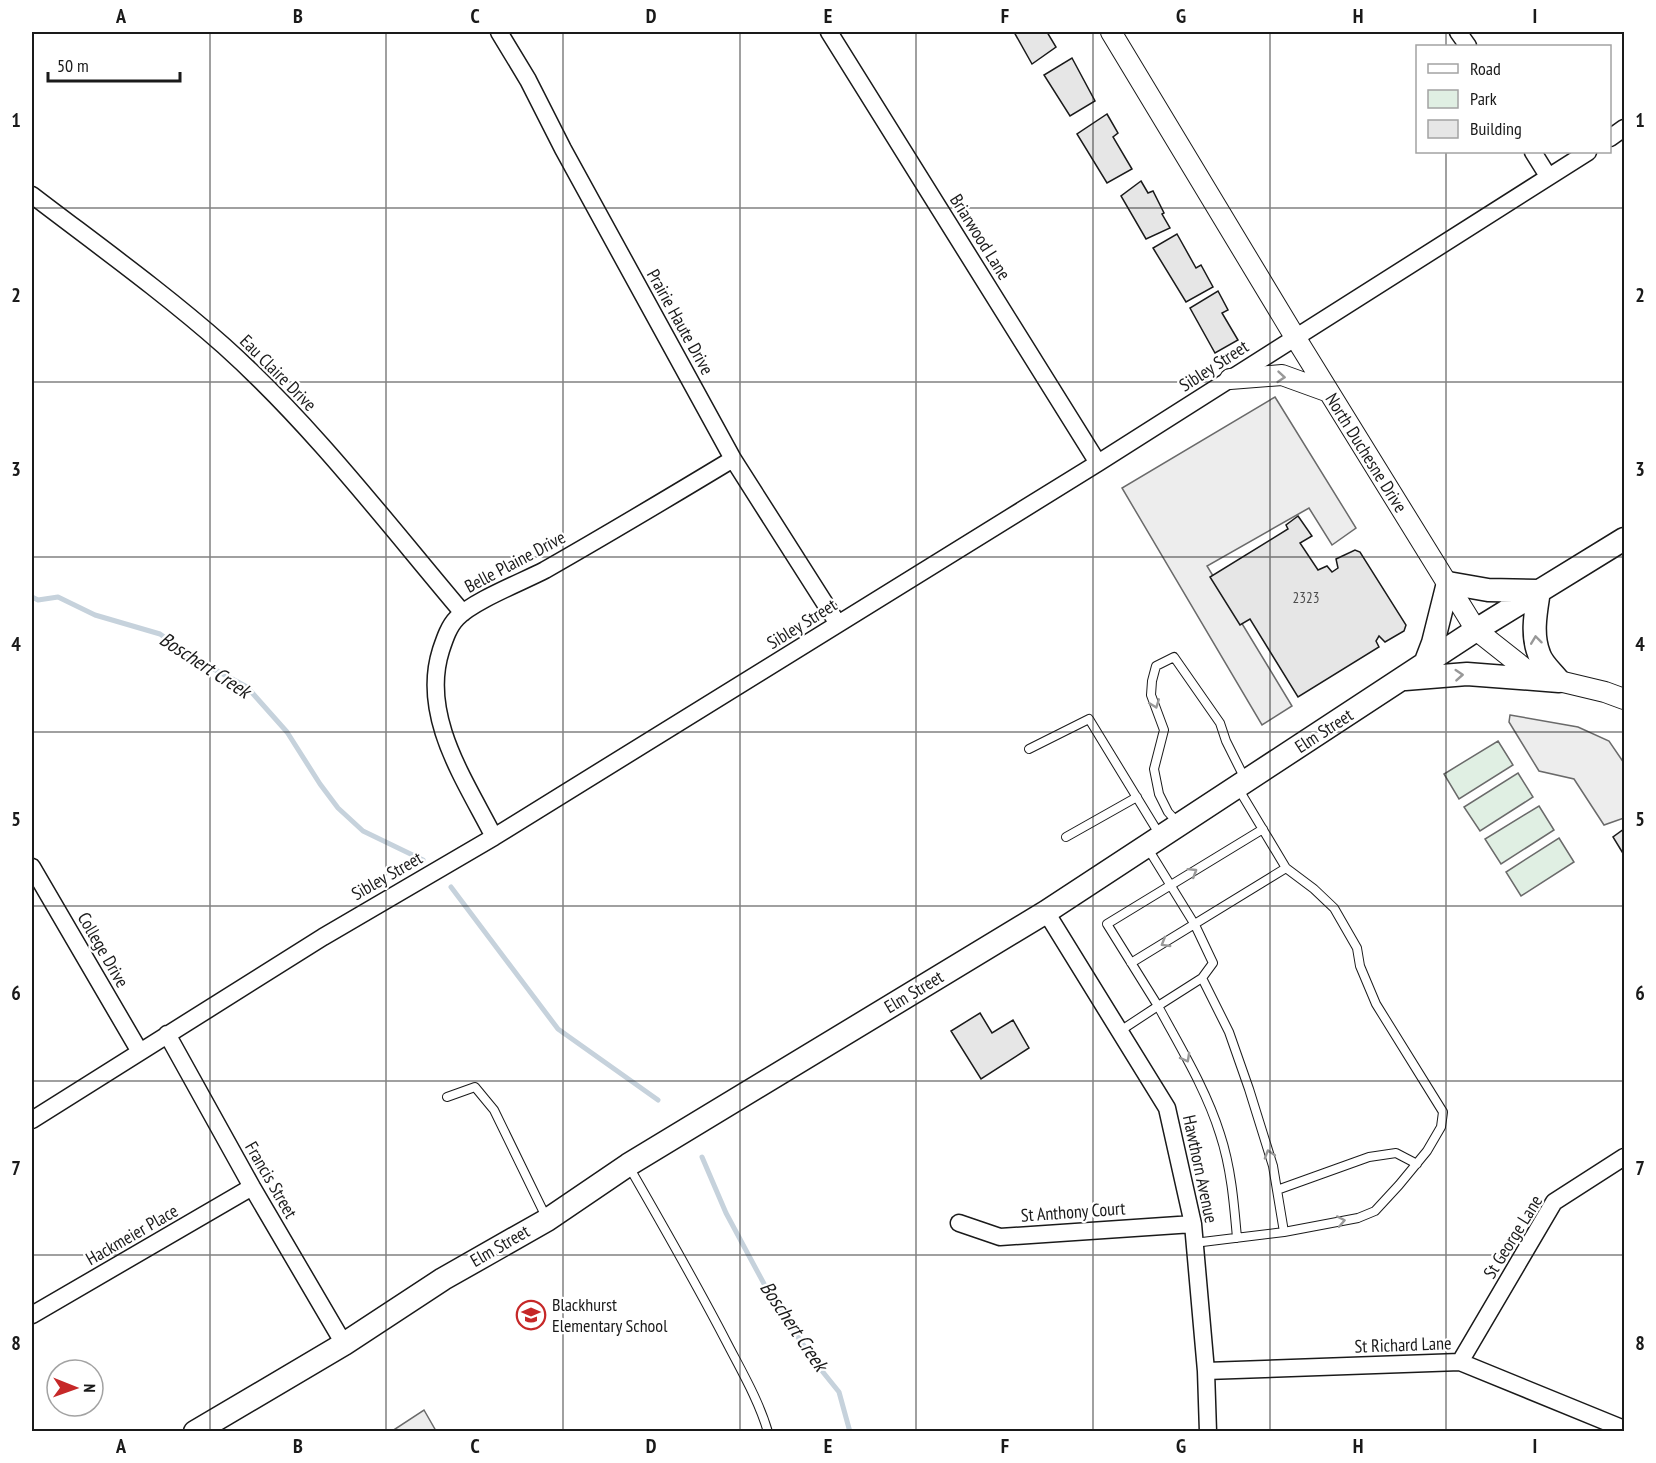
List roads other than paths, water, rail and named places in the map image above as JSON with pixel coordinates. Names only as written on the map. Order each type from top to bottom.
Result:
[{"type":"main road","name":"Elm Street","points":[[195,1431],[344,1344],[443,1279],[547,1220],[628,1165],[1046,912],[1476,630],[1624,539]]},
{"type":"main road","points":[[1425,664],[1433,643],[1448,583],[1488,590],[1539,591],[1534,622],[1535,642],[1539,656],[1559,681]]},
{"type":"main road","points":[[1401,680],[1467,674],[1559,681]]},
{"type":"street","name":"Prairie Haute Drive","points":[[499,32],[528,80],[563,149],[733,459],[838,624]]},
{"type":"street","name":"Briarwood Lane","points":[[829,32],[1098,463]]},
{"type":"street","name":"North Duchesne Drive","points":[[1111,32],[1295,338],[1476,630],[1524,668],[1559,681],[1624,699]]},
{"type":"street","points":[[1458,32],[1467,45]]},
{"type":"street","points":[[1611,137],[1624,128]]},
{"type":"street","points":[[1534,153],[1548,176]]},
{"type":"street","name":"Sibley Street","points":[[32,1120],[323,937],[494,837],[1098,463],[1586,153]]},
{"type":"street","name":"Eau Claire Drive","points":[[32,195],[183,311],[224,346],[310,433],[463,613]]},
{"type":"street","points":[[1230,379],[1282,375],[1329,392]]},
{"type":"street","name":"Belle Plaine Drive","points":[[494,837],[456,764],[443,732],[436,705],[435,675],[450,628],[463,613],[609,533],[733,459]]},
{"type":"street","name":"College Drive","points":[[32,867],[140,1052]]},
{"type":"street","name":"Hawthorn Avenue","points":[[1046,912],[1167,1108],[1192,1224],[1206,1371],[1208,1431]]},
{"type":"street","name":"Francis Street","points":[[167,1034],[252,1187],[344,1344]]},
{"type":"street","name":"St George Lane","points":[[1460,1362],[1554,1202],[1624,1157]]},
{"type":"street","name":"Hackmeier Place","points":[[32,1316],[252,1187]]},
{"type":"street","name":"St Anthony Court","points":[[959,1223],[1000,1237],[1192,1224]]},
{"type":"street","name":"St Richard Lane","points":[[1206,1371],[1460,1362],[1624,1429]]},
{"type":"lane","points":[[1120,1031],[1202,978],[1213,963],[1195,925],[1171,886],[1163,836],[1164,805],[1159,794],[1154,769],[1164,730],[1151,694],[1152,681],[1156,666],[1174,657],[1220,723],[1242,784],[1263,829],[1286,868],[1334,908],[1357,948],[1360,966],[1376,1004],[1443,1112],[1440,1127],[1427,1151],[1375,1211],[1358,1218],[1284,1232],[1194,1243]]},
{"type":"lane","points":[[1029,748],[1089,719],[1163,836]]},
{"type":"lane","points":[[1066,837],[1137,797]]},
{"type":"lane","points":[[1236,1238],[1233,1193],[1220,1134],[1193,1072],[1158,1006],[1107,924],[1263,829]]},
{"type":"lane","points":[[1131,963],[1286,868]]},
{"type":"lane","points":[[1202,978],[1229,1032],[1249,1089],[1273,1167],[1284,1232]]},
{"type":"lane","points":[[447,1097],[475,1087],[482,1095],[494,1110],[547,1220]]},
{"type":"lane","points":[[1277,1190],[1369,1157],[1396,1153],[1417,1164]]},
{"type":"lane","points":[[628,1165],[695,1280],[743,1373],[768,1431]]},
{"type":"waterway","name":"Boschert Creek","points":[[32,597],[38,600],[58,597],[95,615],[160,634],[197,660],[247,687],[287,732],[338,808],[363,831],[423,860]]},
{"type":"waterway","name":"Boschert Creek","points":[[451,887],[558,1029],[658,1100]]},
{"type":"waterway","name":"Boschert Creek","points":[[702,1157],[726,1213],[770,1295],[814,1361],[839,1392],[850,1432]]},
{"type":"place","name":"Blackhurst Elementary School","points":[[531,1315]]}]
